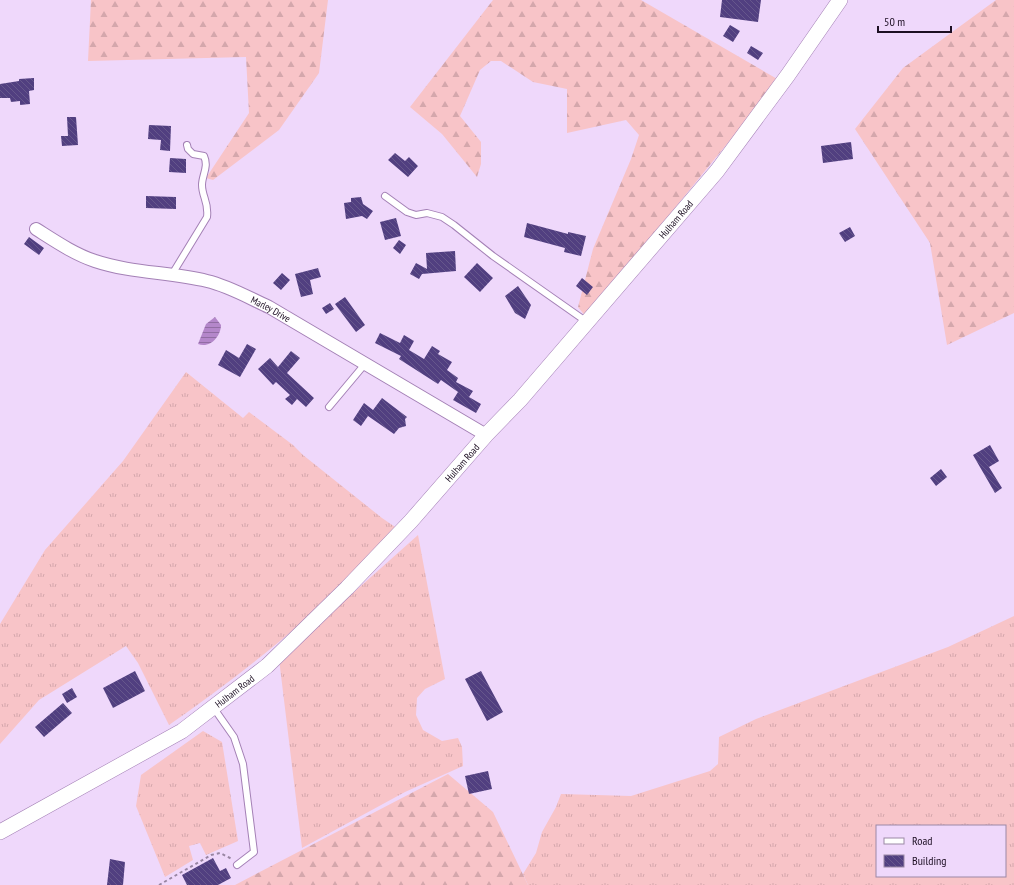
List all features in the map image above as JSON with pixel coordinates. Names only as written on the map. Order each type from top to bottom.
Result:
[{"type":"street","name":"Hulham Road","points":[[0,832],[182,731],[267,666],[347,588],[411,521],[486,435],[520,400],[717,171],[788,75],[840,0]]},
{"type":"street","name":"Marley Drive","points":[[36,229],[72,251],[95,261],[171,276],[207,281],[241,293],[269,307],[486,435]]},
{"type":"lane","points":[[171,276],[207,217],[208,207],[202,184],[206,161],[204,156],[194,154],[188,149],[188,145]]},
{"type":"lane","points":[[385,196],[407,212],[416,215],[427,213],[442,217],[493,256],[587,322]]},
{"type":"lane","points":[[329,407],[365,364]]},
{"type":"lane","points":[[213,707],[234,737],[243,764],[254,852],[237,865]]},
{"type":"path","points":[[159,885],[211,855],[220,853],[233,860],[237,865]]},
{"type":"green space","points":[[91,0],[328,0],[319,73],[279,130],[213,180],[206,178],[249,113],[246,57],[88,61]]},
{"type":"green space","points":[[493,0],[641,0],[779,80],[586,317],[578,307],[593,249],[631,159],[639,135],[626,120],[567,133],[567,89],[533,82],[501,61],[491,61],[480,70],[460,116],[481,142],[481,164],[477,177],[442,134],[410,107]]},
{"type":"green space","points":[[996,0],[1014,0],[1014,313],[947,345],[930,243],[855,129],[903,68]]},
{"type":"green space","points":[[186,372],[243,418],[249,412],[293,445],[303,455],[382,518],[398,529],[362,567],[307,618],[239,674],[169,725],[138,663],[126,646],[39,700],[0,744],[0,624],[45,550],[123,461]]},
{"type":"green space","points":[[418,535],[445,679],[425,689],[417,698],[416,715],[423,730],[442,741],[458,738],[462,747],[463,766],[405,792],[302,848],[279,659]]},
{"type":"green space","points":[[1014,616],[1014,885],[528,885],[523,874],[536,853],[542,832],[556,807],[561,794],[631,796],[710,771],[718,764],[719,737],[756,719],[948,647]]},
{"type":"green space","points":[[203,731],[222,742],[238,841],[206,855],[200,843],[189,846],[193,860],[165,877],[136,806],[141,775]]},
{"type":"green space","points":[[448,774],[493,812],[528,885],[235,885]]},
{"type":"shaded area","points":[[215,317],[221,325],[221,329],[217,337],[207,345],[198,344],[206,324]]},
{"type":"building","points":[[722,0],[761,0],[758,22],[720,17]]},
{"type":"building","points":[[730,25],[740,31],[733,42],[723,36]]},
{"type":"building","points":[[751,46],[763,53],[758,60],[747,53]]},
{"type":"building","points":[[34,78],[34,90],[29,91],[30,104],[20,105],[20,101],[11,102],[10,98],[0,98],[0,84],[19,81],[19,79]]},
{"type":"building","points":[[67,117],[76,117],[78,145],[62,146],[61,136],[68,136]]},
{"type":"building","points":[[149,125],[171,126],[170,151],[160,150],[161,140],[148,139]]},
{"type":"building","points":[[851,142],[853,159],[823,163],[821,146]]},
{"type":"building","points":[[395,153],[405,161],[409,157],[418,166],[408,177],[388,160]]},
{"type":"building","points":[[170,158],[186,159],[186,173],[169,172]]},
{"type":"building","points":[[146,196],[176,197],[176,209],[146,208]]},
{"type":"building","points":[[361,197],[363,204],[373,211],[367,219],[362,216],[346,219],[344,203],[351,202],[351,198]]},
{"type":"building","points":[[396,218],[401,236],[385,240],[380,222]]},
{"type":"building","points":[[527,223],[568,234],[568,232],[586,236],[581,256],[564,252],[565,248],[524,237]]},
{"type":"building","points":[[850,227],[855,236],[845,242],[839,233]]},
{"type":"building","points":[[29,237],[44,248],[39,255],[24,244]]},
{"type":"building","points":[[399,240],[406,245],[400,254],[393,248]]},
{"type":"building","points":[[455,251],[456,271],[422,274],[419,279],[410,274],[416,263],[427,269],[426,253]]},
{"type":"building","points":[[477,263],[493,278],[480,292],[464,277]]},
{"type":"building","points":[[318,268],[321,277],[310,280],[313,294],[301,297],[295,274]]},
{"type":"building","points":[[282,273],[290,280],[281,290],[273,283]]},
{"type":"building","points":[[582,278],[593,287],[587,295],[576,286]]},
{"type":"building","points":[[518,286],[531,305],[525,319],[515,313],[505,296]]},
{"type":"building","points":[[345,297],[365,325],[356,332],[335,304]]},
{"type":"building","points":[[330,303],[334,309],[326,314],[322,308]]},
{"type":"building","points":[[380,333],[400,343],[404,335],[414,341],[409,350],[424,359],[432,346],[440,351],[438,354],[452,362],[447,370],[458,378],[456,382],[473,391],[469,397],[481,404],[476,413],[453,400],[458,392],[441,380],[438,384],[399,359],[401,356],[375,343]]},
{"type":"building","points":[[247,344],[256,349],[240,377],[218,365],[226,350],[239,358]]},
{"type":"building","points":[[291,351],[300,358],[287,373],[314,398],[306,407],[297,399],[292,405],[285,399],[290,395],[276,382],[273,385],[258,369],[270,358],[278,367]]},
{"type":"building","points":[[382,398],[407,417],[405,419],[406,426],[399,428],[394,434],[368,416],[361,426],[353,420],[364,403],[373,410]]},
{"type":"building","points":[[990,445],[999,461],[989,467],[1002,488],[995,493],[973,455]]},
{"type":"building","points":[[941,469],[947,477],[936,486],[930,478]]},
{"type":"building","points":[[135,671],[145,691],[113,708],[103,688]]},
{"type":"building","points":[[481,671],[503,712],[487,721],[465,679]]},
{"type":"building","points":[[72,688],[77,697],[67,703],[62,694]]},
{"type":"building","points":[[63,703],[72,713],[44,737],[35,727]]},
{"type":"building","points":[[488,771],[492,789],[469,794],[465,776]]},
{"type":"building","points":[[213,858],[220,871],[226,868],[231,878],[218,885],[187,885],[182,875]]},
{"type":"building","points":[[110,859],[125,862],[123,885],[107,885]]}]
